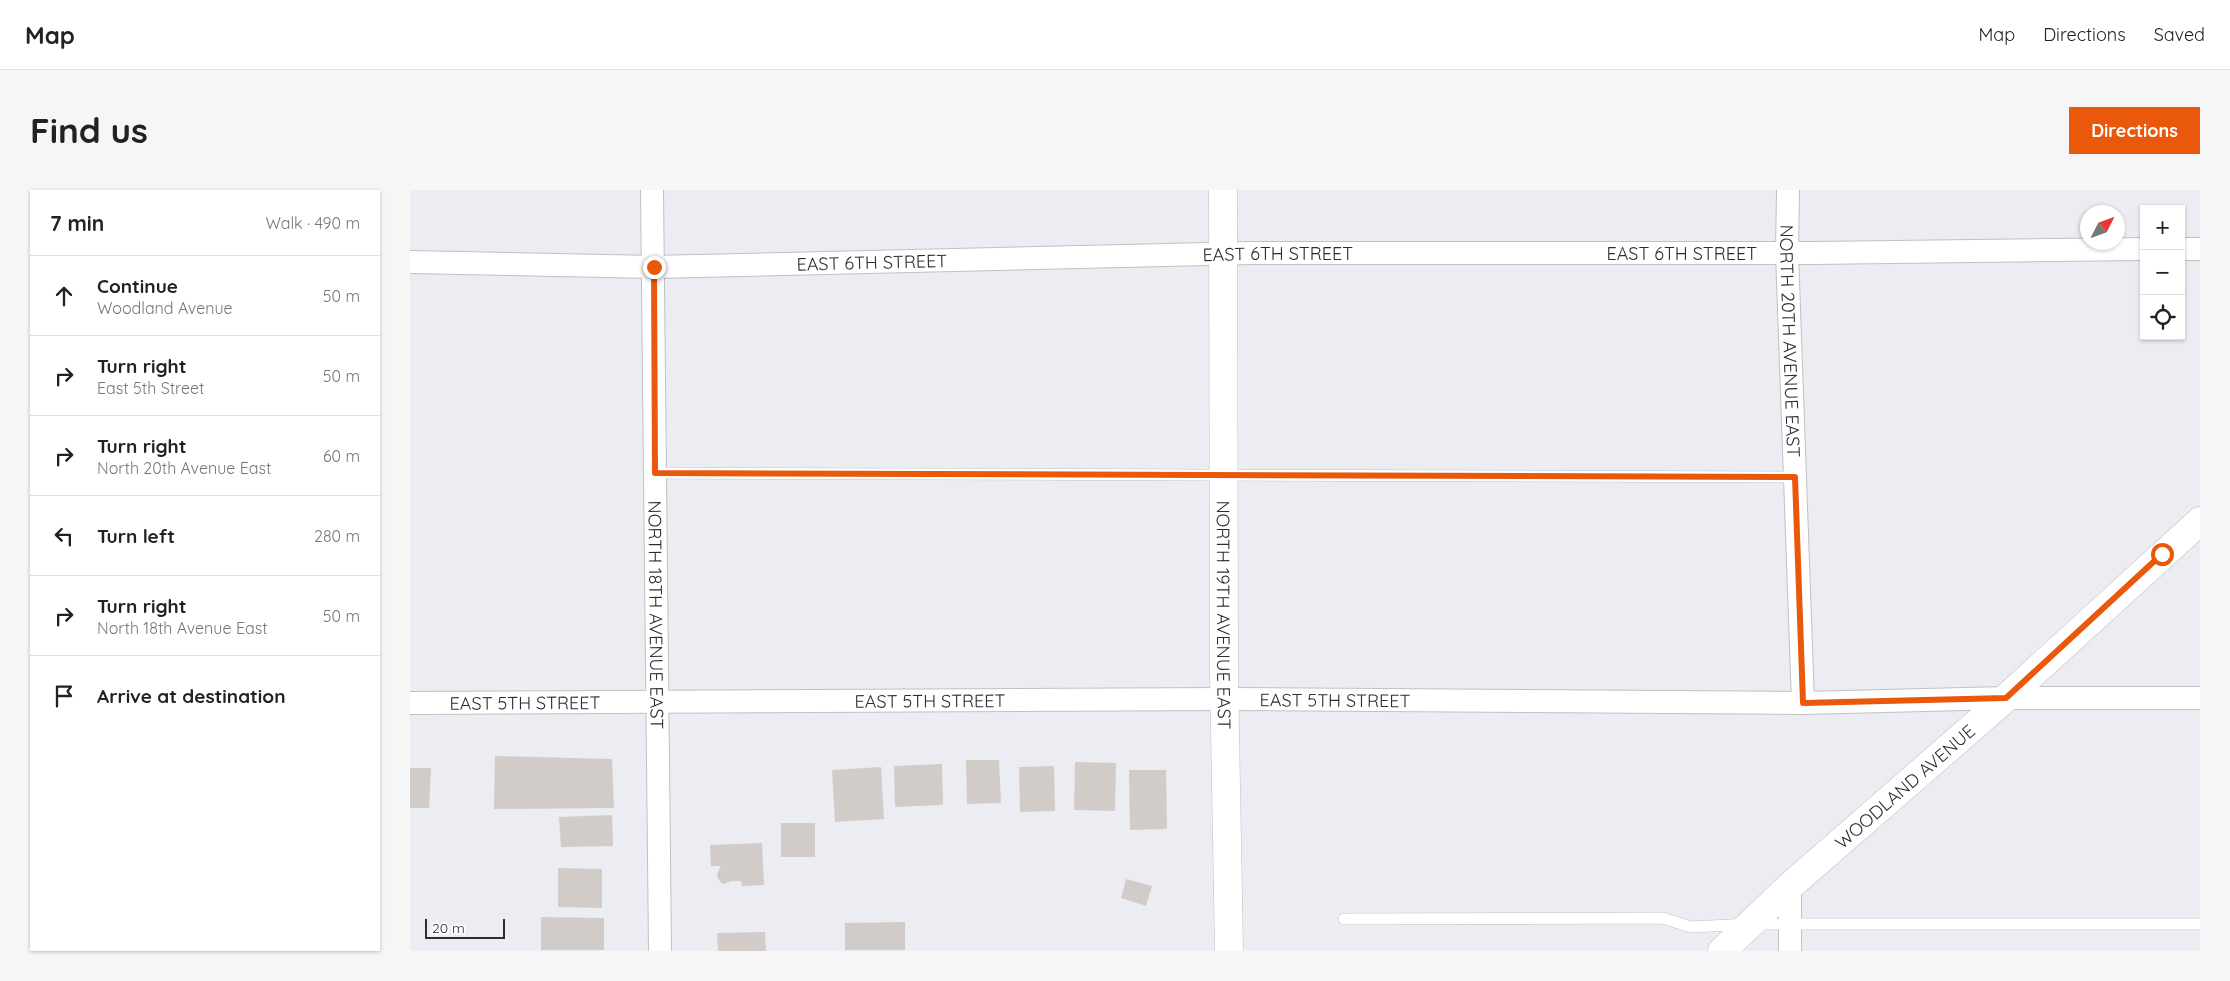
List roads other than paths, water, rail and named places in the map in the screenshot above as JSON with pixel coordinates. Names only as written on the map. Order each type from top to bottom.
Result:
[{"type":"street","name":"NORTH 18TH AVENUE EAST","points":[[652,190],[660,951]]},
{"type":"street","name":"NORTH 19TH AVENUE EAST","points":[[1223,190],[1223,474],[1229,951]]},
{"type":"street","name":"NORTH 20TH AVENUE EAST","points":[[1788,190],[1787,253],[1803,703]]},
{"type":"street","name":"EAST 6TH STREET","points":[[410,262],[654,267],[1223,254],[1787,253],[2140,249]]},
{"type":"street","points":[[2185,249],[2200,249]]},
{"type":"street","name":"WOODLAND AVENUE","points":[[1722,951],[1748,924],[1790,886],[2006,698],[2200,520]]},
{"type":"street","name":"EAST 5TH STREET","points":[[410,703],[1225,699],[1803,703],[2006,698],[2200,698]]},
{"type":"street","points":[[1790,886],[1790,951]]},
{"type":"lane","points":[[655,473],[1795,477]]},
{"type":"lane","points":[[1344,919],[1663,918],[1691,927],[1748,924],[2200,924]]}]
